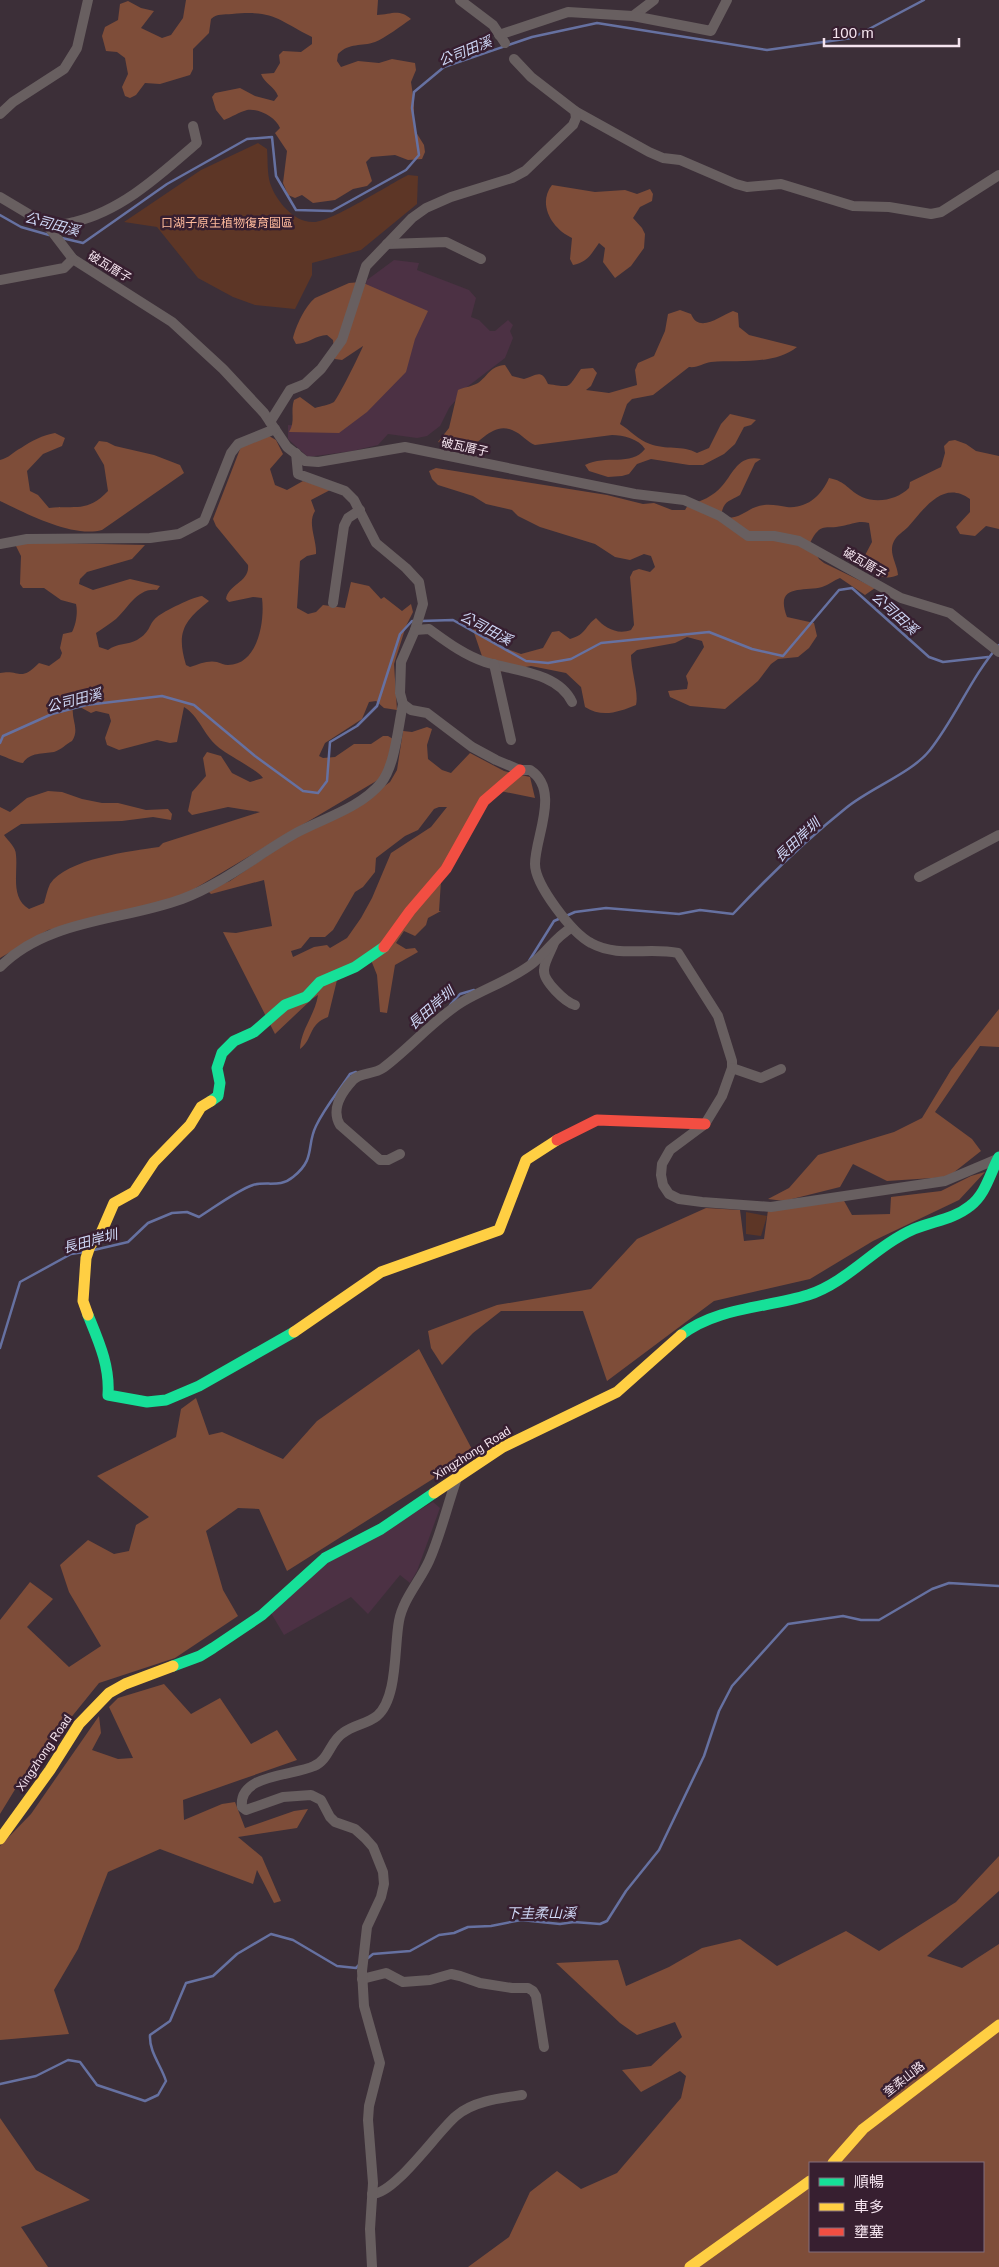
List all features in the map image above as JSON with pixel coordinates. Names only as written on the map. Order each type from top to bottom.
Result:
[{"type":"street","points":[[0,114],[13,102],[64,69],[77,48],[88,0]]},
{"type":"street","points":[[460,0],[493,25],[502,39],[568,12],[633,16],[711,31],[728,0]]},
{"type":"street","points":[[633,16],[654,0]]},
{"type":"street","points":[[514,58],[531,77],[575,111],[649,152],[662,158],[680,160],[747,187],[781,184],[853,206],[889,206],[931,214],[941,212],[999,174]]},
{"type":"street","points":[[0,544],[27,540],[150,538],[187,531],[204,521],[231,453],[238,444],[273,426],[290,390],[305,384],[321,369],[342,340],[366,266],[412,218],[426,208],[451,197],[512,178],[525,170],[569,130],[576,118],[575,111]]},
{"type":"street","points":[[48,228],[74,222],[103,212],[149,184],[197,143],[193,126]]},
{"type":"street","name":"破瓦厝子","points":[[0,197],[48,228],[73,260],[172,322],[223,369],[264,413],[287,447],[305,461],[318,462],[405,447],[635,494],[684,500],[720,516],[748,536],[774,536],[799,541],[901,598],[950,613],[999,652]]},
{"type":"street","points":[[387,244],[446,242],[481,260]]},
{"type":"street","points":[[0,280],[64,268],[73,260]]},
{"type":"street","points":[[296,453],[298,474],[345,490],[360,510],[376,543],[406,568],[419,582],[422,604],[416,629],[401,662],[400,693],[404,704],[411,710],[426,713],[472,747],[520,770],[530,770],[535,773],[544,792],[545,818],[535,864],[537,874],[558,912],[569,926],[591,944],[607,949],[678,953],[718,1016],[732,1061],[732,1068],[722,1096],[704,1124],[670,1150],[662,1164],[660,1175],[662,1185],[669,1194],[680,1198],[771,1207],[945,1181],[998,1158]]},
{"type":"street","points":[[333,603],[344,526],[348,518],[360,510]]},
{"type":"street","points":[[416,629],[429,629],[459,650],[494,664],[559,684],[567,692],[572,702]]},
{"type":"street","points":[[494,664],[511,740]]},
{"type":"street","points":[[0,967],[45,935],[182,899],[241,867],[296,833],[349,808],[380,785],[388,772],[404,704]]},
{"type":"street","points":[[520,770],[484,801],[446,870],[410,911],[388,944],[356,967],[320,982],[306,997],[285,1005],[254,1032],[234,1041],[222,1053],[217,1068],[220,1083],[218,1096],[201,1107],[190,1125],[154,1162],[134,1192],[114,1203],[101,1233],[90,1246],[84,1281],[83,1301],[109,1377],[108,1395],[147,1402],[166,1400],[199,1386],[311,1322],[354,1289],[381,1272],[499,1230],[526,1160],[562,1137],[597,1120],[704,1124]]},
{"type":"street","points":[[919,877],[999,836]]},
{"type":"street","points":[[400,1154],[388,1160],[380,1160],[340,1125],[336,1118],[336,1107],[350,1082],[356,1077],[381,1069],[461,1002],[502,983],[531,965],[569,926]]},
{"type":"street","points":[[558,936],[544,970],[545,977],[567,1003],[575,1005]]},
{"type":"street","points":[[732,1068],[760,1078],[781,1069]]},
{"type":"street","name":"Xingzhong Road","points":[[0,1839],[50,1770],[79,1724],[109,1693],[125,1684],[200,1656],[213,1648],[262,1615],[325,1558],[381,1529],[503,1447],[617,1392],[630,1383],[693,1326],[735,1309],[808,1296],[822,1290],[840,1279],[882,1245],[913,1229],[966,1209],[976,1201],[998,1158]]},
{"type":"street","points":[[372,2267],[370,2235],[372,2194],[368,2120],[369,2106],[380,2063],[364,2006],[362,1975],[367,1927],[381,1897],[384,1884],[380,1859],[373,1847],[355,1829],[335,1822],[330,1817],[321,1800],[311,1795],[283,1797],[246,1810],[242,1807],[241,1798],[244,1791],[252,1785],[271,1777],[314,1766],[322,1761],[342,1733],[378,1715],[393,1680],[402,1610],[422,1577],[434,1549],[458,1478]]},
{"type":"street","points":[[362,1975],[386,1973],[403,1982],[414,1982],[451,1974],[488,1984],[512,1988],[528,1988],[534,1991],[536,1996],[544,2047]]},
{"type":"street","name":"奎柔山路","points":[[834,2162],[864,2129],[999,2024]]},
{"type":"street","points":[[372,2194],[383,2192],[425,2151],[457,2115],[472,2107],[522,2095]]},
{"type":"street","points":[[690,2267],[809,2182]]},
{"type":"shaded area","points":[[186,0],[378,0],[377,15],[398,13],[411,19],[375,42],[351,46],[342,50],[338,54],[337,61],[341,67],[358,61],[379,63],[392,59],[415,63],[416,70],[411,82],[414,102],[414,129],[424,145],[425,152],[422,159],[408,160],[395,155],[371,157],[366,162],[372,181],[367,186],[353,189],[335,200],[313,203],[302,195],[295,198],[288,195],[283,183],[287,151],[275,133],[280,128],[275,120],[256,110],[247,110],[224,120],[216,110],[212,97],[215,93],[240,88],[255,96],[274,101],[278,96],[261,74],[274,73],[280,63],[279,55],[283,51],[301,52],[312,44],[312,37],[283,21],[267,15],[246,13],[214,17],[211,19],[209,33],[193,49],[193,69],[190,75],[160,84],[145,83],[136,95],[130,98],[125,96],[122,87],[128,74],[125,58],[117,52],[106,51],[102,36],[105,27],[118,20],[120,4],[128,1],[141,8],[154,11],[141,28],[162,38],[171,35],[183,18]]},
{"type":"shaded area","points":[[552,185],[595,192],[625,190],[637,194],[650,189],[653,194],[652,201],[640,207],[633,218],[645,234],[644,248],[631,266],[615,278],[603,262],[605,248],[599,243],[586,260],[573,265],[570,259],[572,238],[558,229],[546,208],[548,192]]},
{"type":"shaded area","points":[[394,260],[419,263],[417,270],[469,290],[476,298],[471,317],[479,320],[490,331],[495,331],[508,320],[513,325],[510,331],[513,338],[505,358],[467,387],[449,408],[440,426],[427,436],[417,438],[388,434],[378,445],[352,451],[308,457],[288,439],[288,425],[328,427],[386,391],[363,293],[367,280]]},
{"type":"shaded area","points":[[361,282],[428,311],[415,339],[406,372],[367,412],[339,433],[289,432],[292,424],[294,400],[300,397],[315,408],[334,402],[363,346],[342,360],[335,359],[333,340],[327,335],[296,344],[293,338],[304,311],[315,298],[349,283]]},
{"type":"shaded area","points":[[680,310],[691,314],[699,323],[710,322],[733,311],[738,313],[739,327],[749,335],[797,347],[778,357],[711,362],[689,367],[653,395],[632,399],[627,404],[620,424],[638,437],[656,446],[686,449],[697,453],[709,448],[721,424],[730,414],[756,420],[751,425],[744,427],[735,444],[724,454],[703,465],[689,465],[651,459],[637,464],[629,474],[608,477],[589,471],[585,465],[601,460],[633,458],[645,449],[630,438],[612,435],[535,445],[516,432],[505,428],[493,431],[466,449],[438,442],[449,428],[458,390],[478,383],[496,367],[505,365],[512,376],[524,379],[538,374],[543,376],[548,384],[562,386],[569,385],[581,369],[593,368],[597,373],[591,386],[586,390],[609,393],[637,385],[635,370],[638,363],[654,356],[665,331],[668,314]]},
{"type":"shaded area","points":[[55,433],[65,438],[62,446],[43,454],[27,471],[30,491],[38,495],[49,508],[81,507],[94,503],[108,491],[104,465],[94,448],[99,441],[154,455],[180,465],[184,473],[102,530],[90,532],[64,528],[36,518],[0,501],[0,460],[33,441]]},
{"type":"shaded area","points":[[269,436],[276,440],[283,454],[270,469],[275,485],[287,490],[303,481],[332,489],[311,500],[315,511],[312,526],[316,554],[307,556],[300,561],[297,608],[308,614],[316,612],[323,605],[345,608],[351,582],[369,586],[381,599],[384,597],[402,611],[411,604],[413,612],[406,626],[394,664],[397,710],[384,708],[376,701],[369,702],[362,719],[325,743],[319,756],[323,758],[335,757],[354,744],[371,744],[383,736],[388,736],[393,739],[383,777],[189,892],[151,908],[48,930],[0,958],[0,807],[10,812],[27,798],[48,791],[62,792],[82,799],[102,803],[118,803],[146,810],[168,809],[172,814],[171,820],[153,817],[122,821],[21,824],[4,835],[16,852],[16,885],[19,898],[29,909],[44,903],[50,884],[58,875],[84,862],[159,847],[163,843],[260,812],[228,807],[192,815],[188,811],[192,792],[206,776],[203,758],[207,752],[221,756],[232,773],[250,782],[263,778],[212,742],[194,715],[184,707],[177,742],[170,743],[157,740],[119,750],[107,745],[105,738],[111,721],[109,714],[96,711],[91,713],[80,707],[73,707],[75,732],[72,741],[54,752],[33,755],[23,763],[0,755],[0,673],[23,674],[39,663],[49,666],[60,658],[63,634],[72,632],[77,615],[76,604],[61,600],[44,588],[23,588],[20,584],[21,556],[14,542],[145,545],[132,559],[87,572],[80,579],[79,584],[93,590],[130,579],[160,586],[157,590],[150,590],[139,595],[116,619],[96,633],[99,647],[108,650],[137,640],[145,634],[154,620],[161,614],[202,596],[209,601],[188,621],[182,636],[186,665],[190,667],[210,662],[228,665],[238,663],[253,650],[257,640],[262,618],[262,598],[253,597],[229,602],[226,599],[231,590],[246,575],[248,565],[216,526],[213,519],[242,444]]},
{"type":"shaded area","points":[[955,440],[966,444],[976,451],[999,456],[999,529],[986,526],[975,536],[960,534],[956,527],[970,512],[970,499],[951,492],[943,494],[928,505],[895,539],[892,545],[892,554],[898,575],[882,577],[872,572],[863,559],[872,542],[869,523],[859,522],[820,529],[810,543],[819,559],[875,588],[865,595],[840,578],[822,587],[793,591],[788,594],[784,599],[787,617],[814,623],[817,636],[809,648],[798,657],[778,659],[771,664],[758,681],[725,709],[690,706],[670,697],[668,691],[687,689],[686,676],[704,647],[702,641],[687,637],[675,643],[637,650],[631,655],[636,705],[617,712],[604,713],[585,707],[581,687],[566,673],[531,666],[497,672],[483,659],[470,621],[475,619],[481,622],[487,635],[497,645],[521,654],[543,648],[552,632],[559,631],[570,639],[576,637],[583,633],[596,618],[612,630],[621,632],[631,630],[634,625],[630,577],[633,571],[639,569],[650,572],[655,567],[651,556],[644,554],[630,560],[615,557],[595,544],[540,527],[518,516],[512,510],[486,504],[473,496],[438,485],[432,479],[429,471],[436,468],[607,495],[643,504],[654,503],[672,510],[685,510],[688,505],[715,493],[741,462],[753,458],[761,459],[755,463],[740,495],[725,505],[721,517],[728,518],[764,505],[801,506],[818,495],[829,478],[840,481],[858,495],[868,499],[894,498],[909,488],[910,482],[941,467],[945,453],[944,446],[949,441]]},
{"type":"shaded area","points":[[427,727],[432,729],[427,745],[428,759],[442,770],[451,773],[470,753],[504,771],[530,777],[535,798],[500,791],[491,799],[441,881],[439,911],[441,911],[428,918],[426,925],[415,936],[404,931],[396,943],[406,949],[415,948],[418,952],[395,965],[387,1013],[380,1012],[377,975],[371,960],[337,980],[328,1017],[317,1024],[300,1049],[303,1035],[318,995],[275,1034],[223,932],[236,933],[272,926],[264,880],[211,894],[207,890],[230,881],[286,843],[360,804],[390,782],[397,770],[403,731],[412,732]],"holes":[[[447,807],[431,827],[391,853],[372,898],[347,938],[330,948],[327,945],[314,947],[293,957],[291,951],[301,948],[310,937],[325,937],[333,930],[355,892],[363,887],[375,872],[376,858],[405,836],[418,830],[434,809]]]},
{"type":"shaded area","points":[[999,1009],[999,1047],[980,1046],[935,1112],[972,1139],[981,1151],[948,1177],[887,1181],[853,1164],[840,1187],[784,1201],[768,1199],[789,1188],[818,1155],[894,1132],[922,1118],[951,1070]]},
{"type":"shaded area","points":[[985,1172],[959,1200],[873,1241],[810,1279],[714,1301],[607,1381],[583,1311],[501,1311],[473,1333],[442,1365],[431,1348],[428,1331],[497,1305],[591,1289],[637,1239],[706,1208],[740,1210],[744,1241],[764,1239],[768,1210],[843,1199],[852,1215],[890,1214],[891,1197],[941,1191],[971,1176]]},
{"type":"shaded area","points":[[419,1349],[474,1453],[287,1571],[259,1509],[238,1508],[206,1531],[223,1590],[238,1616],[175,1658],[99,1683],[22,1778],[0,1814],[0,1620],[30,1582],[53,1599],[27,1627],[69,1667],[101,1646],[69,1592],[60,1565],[88,1540],[114,1554],[129,1551],[136,1525],[149,1517],[97,1476],[176,1437],[181,1409],[196,1398],[209,1435],[222,1432],[283,1459],[317,1421]]},
{"type":"shaded area","points":[[433,1502],[440,1508],[417,1571],[410,1583],[400,1575],[368,1614],[351,1597],[284,1635],[271,1613],[326,1564]]},
{"type":"shaded area","points":[[164,1684],[191,1714],[220,1698],[251,1744],[277,1730],[297,1760],[183,1800],[184,1820],[222,1804],[235,1802],[245,1828],[294,1811],[308,1809],[297,1828],[238,1837],[262,1857],[281,1901],[274,1903],[257,1870],[253,1884],[160,1849],[108,1872],[78,1949],[54,1990],[69,2034],[0,2040],[0,1846],[31,1814],[99,1716],[101,1733],[92,1750],[118,1759],[133,1758],[109,1707],[118,1698]]},
{"type":"shaded area","points":[[999,1856],[999,1891],[927,1956],[962,1968],[999,1944],[999,2267],[468,2267],[509,2237],[530,2192],[557,2171],[581,2189],[617,2173],[681,2098],[686,2076],[680,2071],[641,2092],[622,2070],[651,2066],[682,2037],[675,2022],[637,2035],[620,2023],[556,1963],[618,1960],[626,1986],[669,1967],[702,1948],[740,1939],[777,1966],[846,1931],[879,1951],[956,1902]]},
{"type":"shaded area","points":[[0,2118],[36,2170],[90,2200],[21,2227],[48,2267],[0,2267]]},
{"type":"green space","name":"口湖子原生植物復育園區","points":[[258,143],[267,149],[269,179],[273,190],[281,204],[300,219],[314,222],[333,216],[408,175],[418,176],[417,204],[361,250],[312,263],[312,275],[295,309],[255,305],[233,297],[198,278],[157,227],[124,222],[201,170]]},
{"type":"green space","points":[[746,1212],[767,1216],[761,1236],[746,1234]]},
{"type":"waterway","name":"公司田溪","points":[[62,238],[83,243],[167,184],[247,139],[272,137],[276,176],[296,210],[332,211],[406,170],[419,155],[412,108],[414,92],[444,67],[532,37],[597,23],[767,50],[852,38],[924,0]]},
{"type":"waterway","name":"公司田溪","points":[[0,215],[21,227],[49,235]]},
{"type":"waterway","name":"公司田溪","points":[[421,621],[453,620],[526,661],[548,663],[571,659],[601,643],[709,632],[752,649],[783,656],[839,590],[852,588],[929,657],[943,662],[988,657]]},
{"type":"waterway","name":"公司田溪","points":[[0,743],[3,736],[52,714],[86,705],[162,696],[194,705],[255,756],[303,791],[318,793],[327,781],[330,742],[357,726],[377,706],[400,634],[412,621],[416,621]]},
{"type":"waterway","name":"長田岸圳","points":[[566,916],[575,912],[606,908],[679,914],[700,910],[733,914],[788,859],[831,820],[856,801],[913,766],[930,750],[980,670],[999,645]]},
{"type":"waterway","name":"長田岸圳","points":[[529,961],[554,921],[561,918]]},
{"type":"waterway","name":"長田岸圳","points":[[450,1005],[460,994],[474,990]]},
{"type":"waterway","name":"長田岸圳","points":[[94,1250],[128,1242],[148,1223],[172,1213],[187,1212],[199,1217],[233,1195],[253,1185],[278,1183],[293,1177],[308,1158],[313,1133],[324,1112],[350,1074],[356,1072]]},
{"type":"waterway","name":"長田岸圳","points":[[0,1348],[20,1282],[71,1254],[84,1252]]},
{"type":"waterway","name":"下圭柔山溪","points":[[368,1958],[373,1954],[410,1951],[439,1935],[454,1933],[468,1927],[491,1926],[521,1920],[560,1924],[574,1922],[600,1924],[607,1921],[626,1891],[659,1850],[704,1756],[719,1711],[732,1686],[788,1624],[843,1616],[861,1620],[879,1620],[932,1589],[949,1583],[999,1586]]},
{"type":"waterway","name":"下圭柔山溪","points":[[0,2084],[36,2076],[68,2060],[80,2062],[97,2085],[145,2101],[158,2095],[166,2081],[153,2053],[150,2035],[170,2021],[186,1983],[213,1976],[237,1954],[271,1934],[293,1940],[337,1966],[356,1968],[359,1965]]},
{"type":"traffic: fast","points":[[211,1101],[218,1096],[220,1083],[217,1068],[222,1053],[234,1041],[254,1032],[285,1005],[306,997],[320,982],[355,967],[384,947]]},
{"type":"traffic: fast","points":[[681,1335],[695,1326],[726,1313],[808,1295],[836,1282],[900,1236],[914,1229],[950,1217],[970,1206],[980,1196],[999,1157]]},
{"type":"traffic: fast","points":[[88,1315],[100,1345],[105,1364],[108,1395],[147,1402],[166,1400],[199,1386],[294,1332]]},
{"type":"traffic: fast","points":[[173,1666],[200,1656],[213,1648],[262,1615],[325,1558],[381,1529],[434,1493]]},
{"type":"traffic: slow","points":[[88,1315],[83,1301],[86,1258],[90,1246],[101,1233],[114,1203],[134,1192],[154,1162],[190,1125],[201,1107],[211,1101]]},
{"type":"traffic: slow","points":[[294,1332],[381,1272],[499,1230],[526,1160],[557,1140]]},
{"type":"traffic: slow","points":[[434,1493],[503,1447],[617,1392],[681,1335]]},
{"type":"traffic: slow","points":[[0,1839],[50,1770],[79,1724],[109,1693],[125,1684],[173,1666]]},
{"type":"traffic: slow","points":[[834,2162],[863,2129],[999,2025]]},
{"type":"traffic: slow","points":[[690,2267],[809,2182]]},
{"type":"traffic: jam","points":[[384,947],[410,911],[446,869],[484,801],[520,770]]},
{"type":"traffic: jam","points":[[557,1140],[597,1120],[705,1124]]}]
